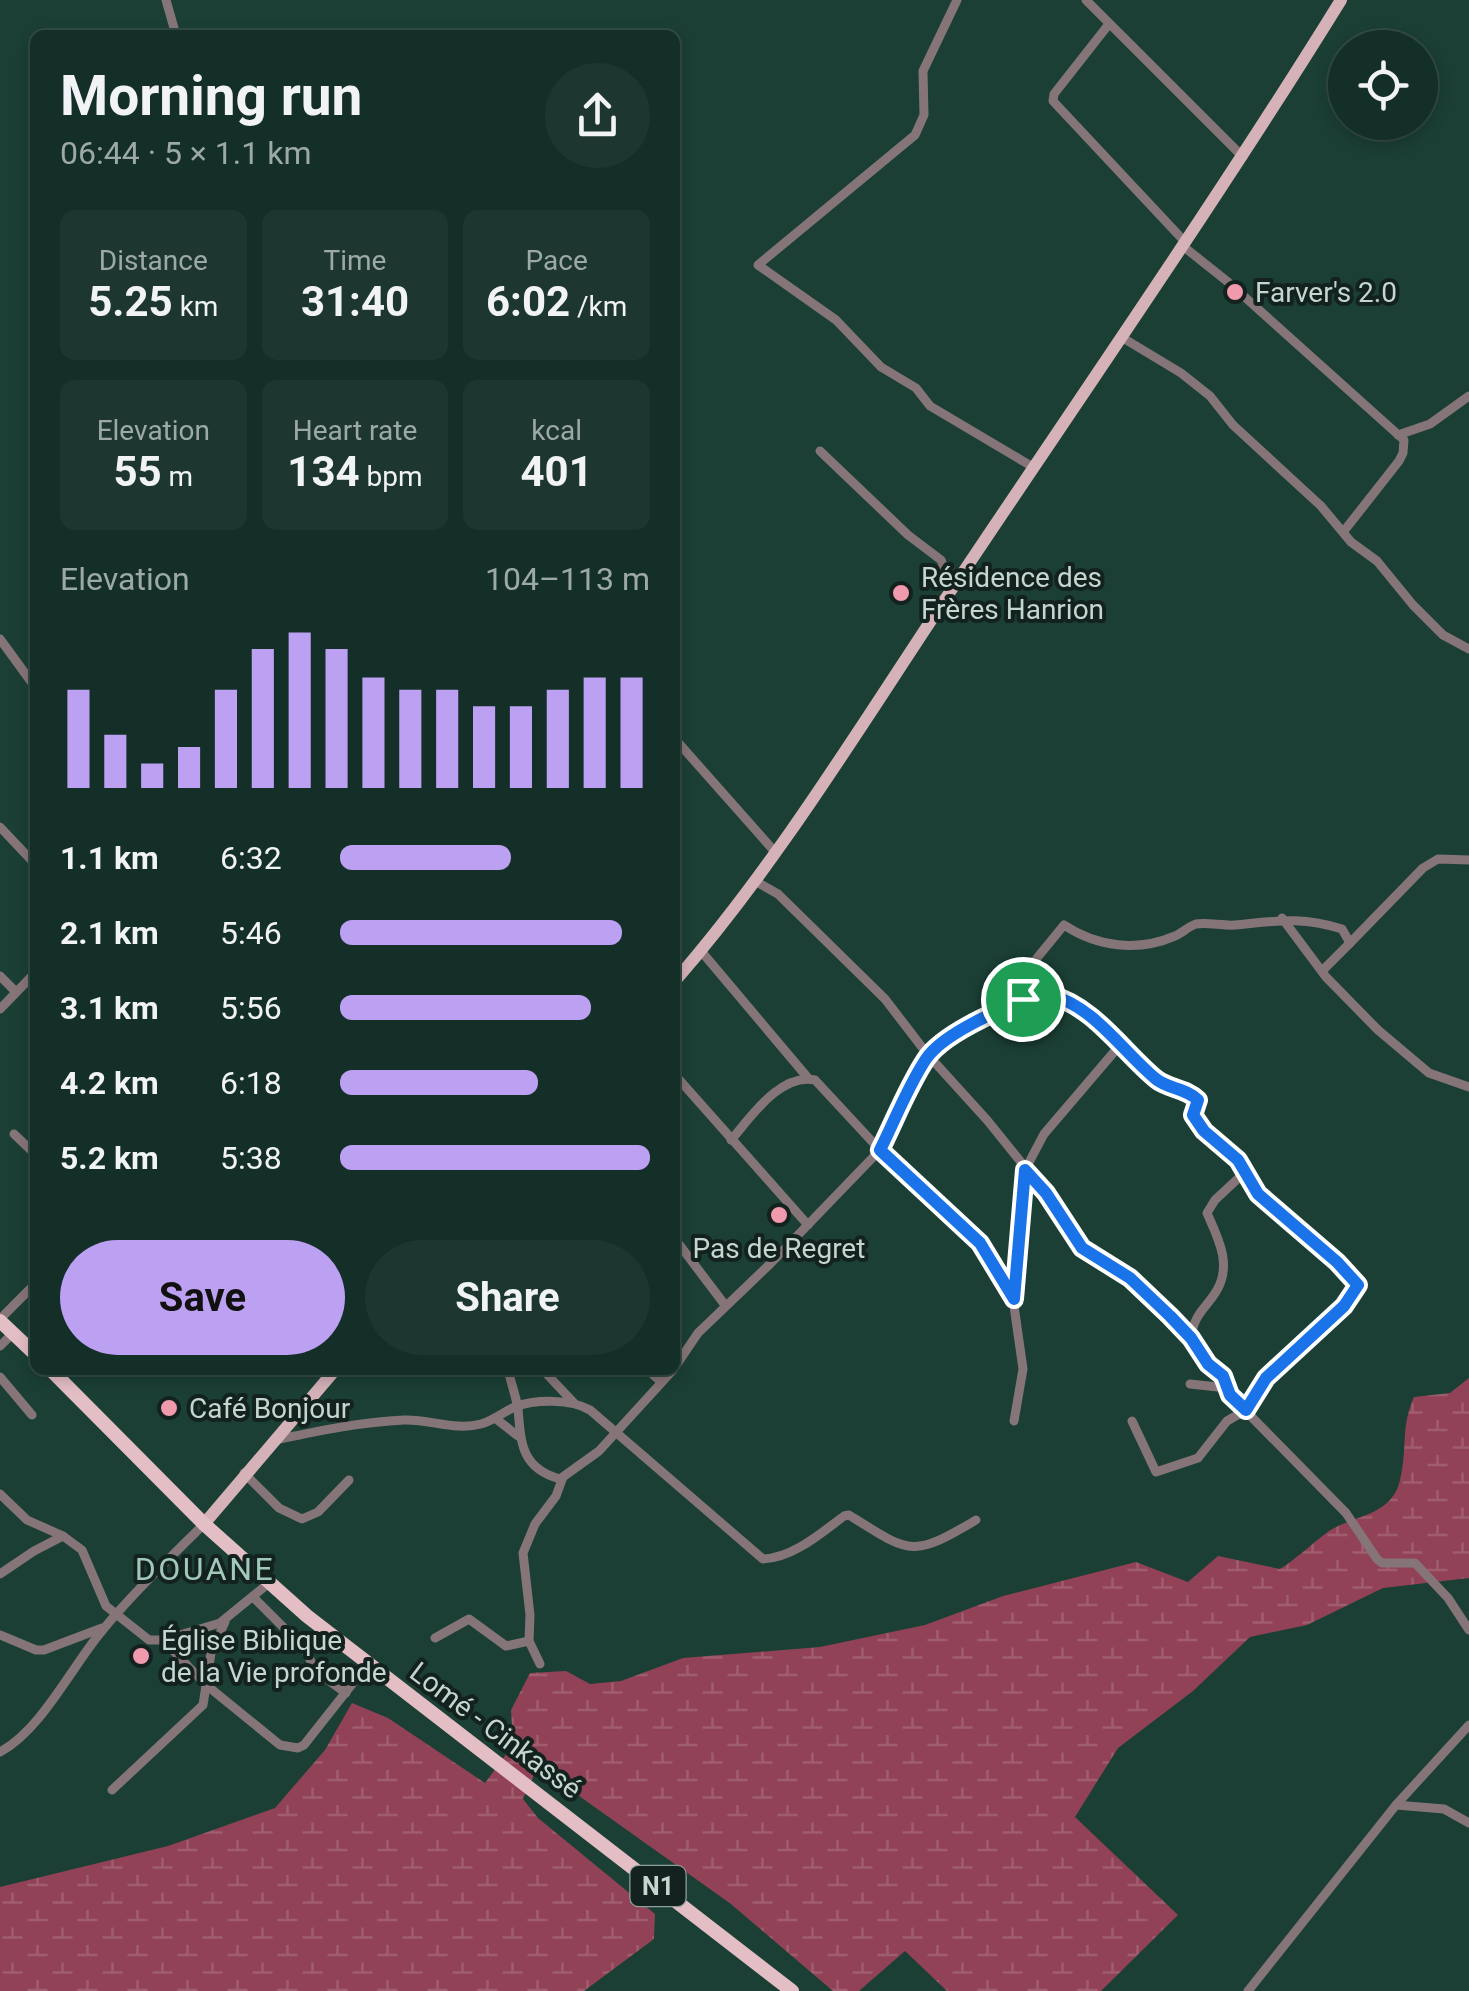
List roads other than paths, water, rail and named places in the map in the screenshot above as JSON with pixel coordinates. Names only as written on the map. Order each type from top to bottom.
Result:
[{"type":"highway","points":[[0,1320],[30,1349]]},
{"type":"highway","name":"Lomé - Cinkassé","points":[[56,1375],[268,1583],[792,1991]]},
{"type":"main road","points":[[680,975],[755,881],[1123,338],[1243,158],[1340,0]]},
{"type":"main road","points":[[204,1524],[330,1375]]},
{"type":"street","points":[[166,0],[175,30]]},
{"type":"street","points":[[957,0],[923,72],[924,115],[915,136],[758,265],[836,320],[881,367],[916,388],[930,406],[1033,468]]},
{"type":"street","points":[[1086,0],[1243,158]]},
{"type":"street","points":[[1109,24],[1054,94],[1053,101],[1185,245],[1405,445],[1399,461],[1344,531]]},
{"type":"street","points":[[1123,338],[1210,396],[1233,426],[1351,542],[1377,560],[1413,605],[1444,635],[1469,649]]},
{"type":"street","points":[[1398,436],[1430,424],[1469,396]]},
{"type":"street","points":[[820,451],[908,535],[941,560],[952,588]]},
{"type":"street","points":[[0,638],[30,680]]},
{"type":"street","points":[[680,745],[775,852]]},
{"type":"street","points":[[0,827],[30,859]]},
{"type":"street","points":[[1322,970],[1423,868],[1438,859],[1469,860]]},
{"type":"street","points":[[755,881],[778,894],[820,932],[885,999],[1046,1193],[1082,1248],[1130,1278],[1191,1338],[1246,1410],[1346,1513],[1377,1560],[1415,1563],[1448,1598],[1469,1630]]},
{"type":"street","points":[[1023,999],[1037,958],[1064,925],[1084,938],[1110,945],[1173,937],[1197,924],[1282,918],[1316,920],[1342,929],[1350,942]]},
{"type":"street","points":[[1282,918],[1322,970],[1378,1030],[1420,1067],[1469,1087]]},
{"type":"street","points":[[701,951],[808,1078],[829,1093],[880,1150],[980,1243],[1014,1299]]},
{"type":"street","points":[[0,976],[16,992]]},
{"type":"street","points":[[0,1009],[30,978]]},
{"type":"street","points":[[680,1360],[698,1333],[880,1150],[928,1055],[975,1022],[1023,999],[1059,997],[1088,1016],[1157,1080],[1193,1095],[1198,1100],[1193,1115],[1198,1124],[1238,1160],[1258,1194],[1358,1285],[1344,1306],[1266,1378],[1246,1410],[1228,1421],[1198,1458],[1158,1473],[1132,1421]]},
{"type":"street","points":[[1014,1421],[1022,1369],[1014,1299],[1025,1170],[1044,1134],[1120,1045]]},
{"type":"street","points":[[731,1140],[768,1097],[808,1078]]},
{"type":"street","points":[[680,1081],[808,1226]]},
{"type":"street","points":[[14,1134],[30,1149]]},
{"type":"street","points":[[1191,1338],[1192,1326],[1216,1292],[1224,1269],[1222,1246],[1207,1213],[1244,1173]]},
{"type":"street","points":[[680,1246],[725,1305]]},
{"type":"street","points":[[0,1320],[30,1289]]},
{"type":"street","points":[[0,1346],[12,1333]]},
{"type":"street","points":[[509,1375],[518,1406],[518,1436],[526,1455],[540,1470],[556,1478],[599,1452],[668,1375]]},
{"type":"street","points":[[548,1375],[574,1403],[590,1410],[763,1559],[812,1540],[844,1516],[913,1548],[934,1545],[976,1520]]},
{"type":"street","points":[[653,1375],[660,1382]]},
{"type":"street","points":[[0,1378],[32,1415]]},
{"type":"street","points":[[1190,1384],[1227,1388]]},
{"type":"street","points":[[272,1440],[351,1424],[409,1420],[436,1426],[480,1425],[518,1406],[574,1403]]},
{"type":"street","points":[[495,1418],[518,1436]]},
{"type":"street","points":[[244,1473],[279,1508],[302,1519],[318,1512],[349,1480]]},
{"type":"street","points":[[540,1664],[529,1641],[524,1544],[556,1496],[563,1477]]},
{"type":"street","points":[[0,1494],[26,1520],[63,1536],[82,1550],[106,1606],[149,1640],[163,1640],[226,1620]]},
{"type":"street","points":[[0,1752],[46,1707],[104,1627],[204,1524]]},
{"type":"street","points":[[0,1574],[63,1536]]},
{"type":"street","points":[[112,1790],[203,1704],[214,1642],[226,1620],[268,1583]]},
{"type":"street","points":[[253,1597],[304,1648],[316,1671],[346,1693]]},
{"type":"street","points":[[435,1638],[469,1619],[506,1646],[529,1641]]},
{"type":"street","points":[[0,1635],[44,1650],[104,1627]]},
{"type":"street","points":[[163,1640],[205,1684],[280,1744],[298,1748],[368,1664]]},
{"type":"street","points":[[1248,1991],[1396,1805],[1469,1725]]},
{"type":"street","points":[[1396,1805],[1444,1809],[1469,1823]]},
{"type":"place","name":"Farver's 2.0","points":[[1235,292]]},
{"type":"place","name":"Résidence des Frères Hanrion","points":[[901,593]]},
{"type":"place","name":"Pas de Regret","points":[[779,1215]]},
{"type":"place","name":"Café Bonjour","points":[[169,1408]]},
{"type":"place","name":"Église Biblique de la Vie profonde","points":[[141,1656]]},
{"type":"district","name":"DOUANE","points":[[205,1569]]}]
